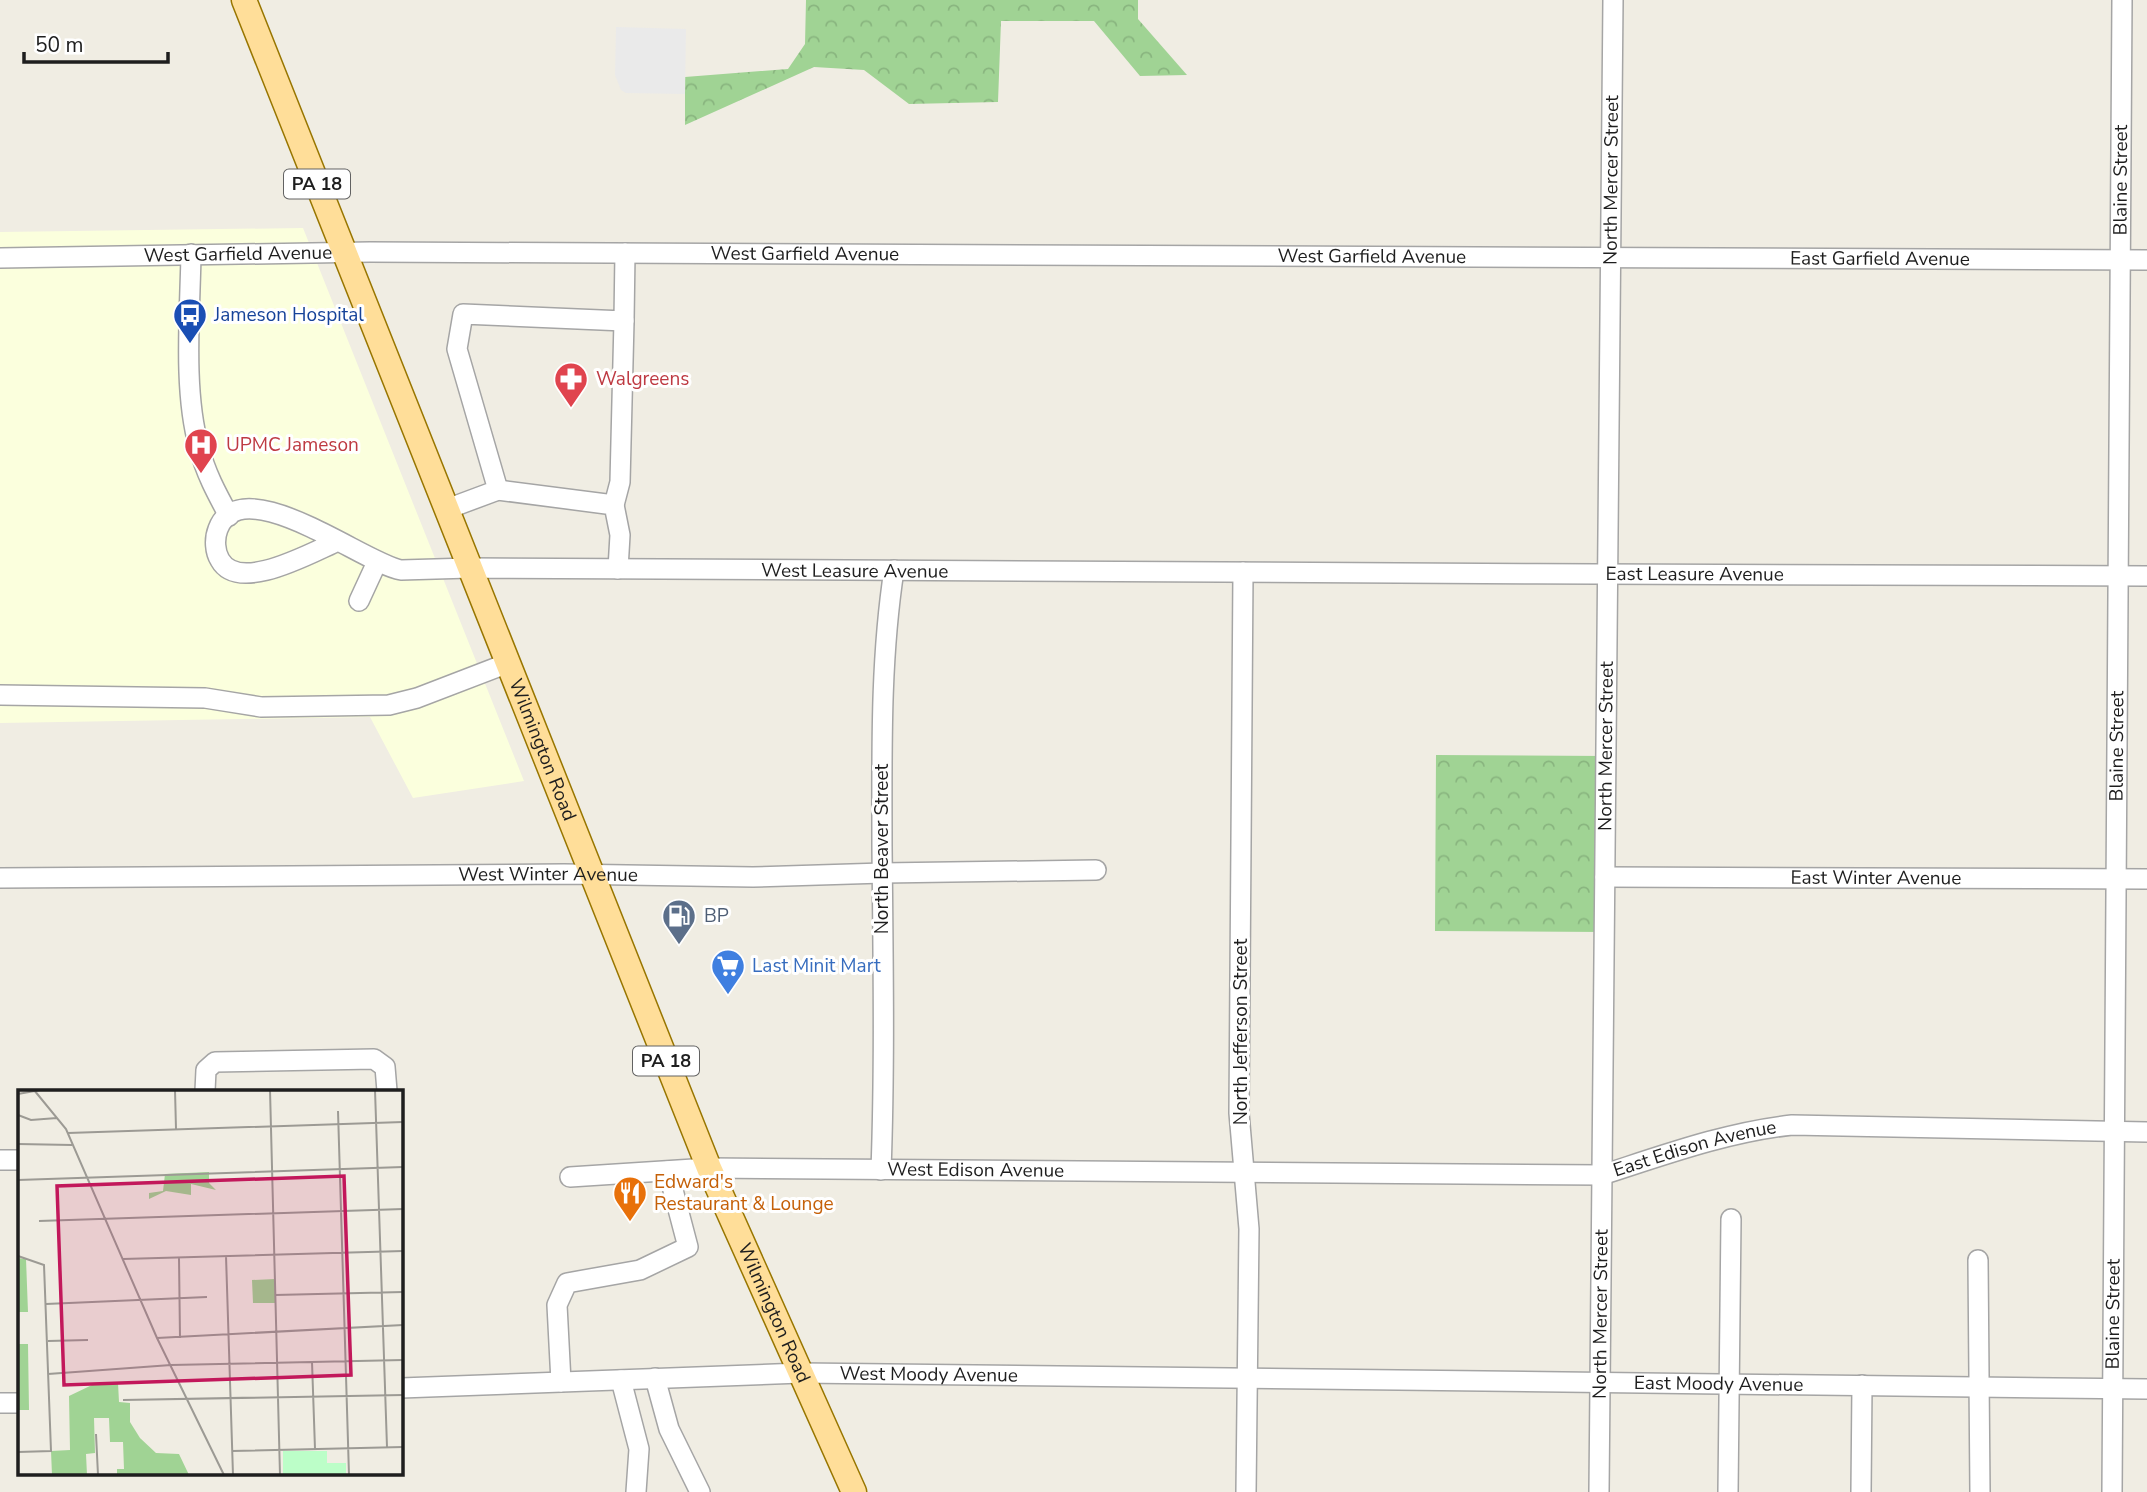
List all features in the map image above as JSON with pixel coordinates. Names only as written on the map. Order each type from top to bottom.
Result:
[{"type":"main road","name":"Wilmington Road","points":[[244,0],[709,1168],[854,1492]]},
{"type":"street","name":"North Mercer Street","points":[[1599,1492],[1613,0]]},
{"type":"street","name":"Blaine Street","points":[[2112,1492],[2120,418],[2118,260],[2122,0]]},
{"type":"street","name":"West Garfield Avenue","points":[[0,258],[344,252],[1611,258]]},
{"type":"street","points":[[618,569],[620,535],[614,505],[620,482],[625,253]]},
{"type":"street","points":[[191,254],[191,402],[198,446],[212,486],[229,516],[218,530],[218,556],[224,566],[234,572],[249,574],[265,572],[338,541]]},
{"type":"street","name":"East Garfield Avenue","points":[[1611,258],[2147,260]]},
{"type":"street","points":[[498,490],[457,349],[463,314],[624,321]]},
{"type":"street","points":[[447,509],[498,490],[614,505]]},
{"type":"street","name":"West Leasure Avenue","points":[[229,516],[249,510],[265,510],[293,518],[391,569],[401,570],[470,568],[1243,572]]},
{"type":"street","points":[[359,601],[377,562]]},
{"type":"street","name":"North Beaver Street","points":[[881,1170],[884,1087],[881,726],[884,658],[894,570]]},
{"type":"street","name":"East Leasure Avenue","points":[[1243,572],[1834,577],[2147,576]]},
{"type":"street","name":"North Jefferson Street","points":[[1243,572],[1239,1113],[1249,1229],[1246,1492]]},
{"type":"street","points":[[0,695],[205,698],[261,707],[389,705],[417,698],[508,663]]},
{"type":"street","name":"West Winter Avenue","points":[[0,878],[592,874],[762,877],[1096,870]]},
{"type":"street","name":"East Winter Avenue","points":[[1605,877],[2147,879]]},
{"type":"street","points":[[205,1090],[206,1070],[215,1062],[374,1059],[384,1067],[387,1090]]},
{"type":"street","name":"East Edison Avenue","points":[[1244,1173],[1602,1175],[1706,1142],[1792,1125],[2147,1132]]},
{"type":"street","points":[[0,1160],[18,1160]]},
{"type":"street","name":"West Edison Avenue","points":[[570,1177],[709,1168],[1244,1173]]},
{"type":"street","points":[[561,1382],[558,1305],[567,1283],[640,1270],[688,1247],[668,1171]]},
{"type":"street","points":[[1728,1492],[1731,1219]]},
{"type":"street","points":[[1978,1261],[1980,1492]]},
{"type":"street","name":"West Moody Avenue","points":[[402,1388],[801,1373],[1247,1377]]},
{"type":"street","name":"East Moody Avenue","points":[[1247,1377],[2147,1389]]},
{"type":"street","points":[[655,1378],[669,1429],[699,1492]]},
{"type":"street","points":[[621,1380],[639,1449],[635,1492]]},
{"type":"street","points":[[1861,1492],[1862,1385]]},
{"type":"street","points":[[0,1403],[18,1403]]},
{"type":"shaded area","points":[[616,27],[686,29],[685,94],[626,93],[621,90],[615,75]]},
{"type":"shaded area","name":"UPMC Jameson","points":[[303,228],[524,781],[413,798],[370,717],[0,723],[0,232]]},
{"type":"green space","points":[[806,0],[1138,0],[1138,19],[1187,75],[1140,76],[1094,21],[1001,21],[998,102],[909,104],[864,70],[814,67],[685,125],[685,77],[788,69],[805,44]]},
{"type":"green space","points":[[1436,755],[1606,756],[1604,932],[1435,931]]},
{"type":"place","name":"Jameson Hospital","points":[[190,345]]},
{"type":"place","name":"Walgreens","points":[[571,409]]},
{"type":"place","name":"UPMC Jameson","points":[[201,475]]},
{"type":"place","name":"BP","points":[[679,946]]},
{"type":"place","name":"Last Minit Mart","points":[[728,996]]},
{"type":"place","name":"Edward's Restaurant & Lounge","points":[[630,1223]]}]
